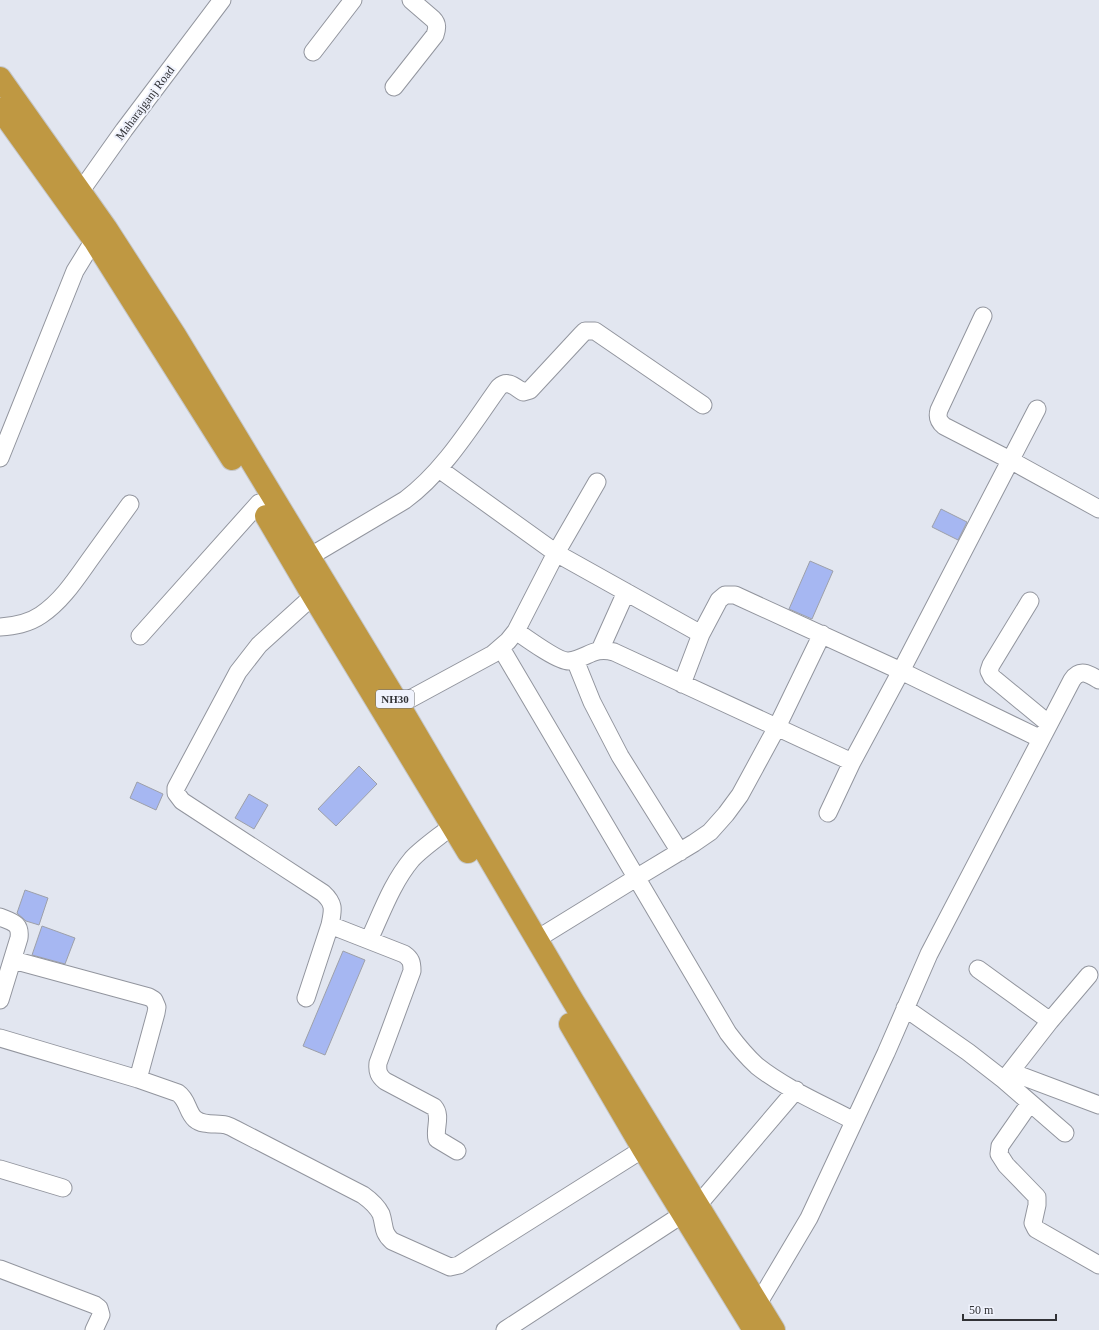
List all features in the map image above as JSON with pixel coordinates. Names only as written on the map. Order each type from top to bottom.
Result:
[{"type":"highway","name":"NH30","points":[[0,78],[73,198]]},
{"type":"highway","name":"NH30","points":[[0,109],[73,198],[175,335],[399,705],[537,939],[690,1210],[754,1330]]},
{"type":"highway","name":"NH30","points":[[100,234],[313,596],[524,945],[643,1149],[690,1210],[758,1304],[774,1330]]},
{"type":"street","name":"Maharajganj Road","points":[[73,198],[222,0]]},
{"type":"street","points":[[313,52],[353,0]]},
{"type":"street","points":[[394,87],[435,35],[437,30],[436,22],[411,0]]},
{"type":"street","points":[[0,458],[7,422],[75,271],[100,234]]},
{"type":"street","points":[[983,316],[939,410],[939,423],[1099,509]]},
{"type":"street","points":[[309,557],[405,500],[417,491],[439,469],[499,387],[505,383],[508,383],[523,392],[530,390],[586,331],[595,331],[703,405]]},
{"type":"street","points":[[828,813],[852,762],[1037,409]]},
{"type":"street","points":[[439,469],[556,553],[701,634]]},
{"type":"street","points":[[399,705],[483,660],[501,648],[516,631],[556,553],[597,482]]},
{"type":"street","points":[[140,636],[259,503]]},
{"type":"street","points":[[0,627],[13,626],[27,622],[40,616],[57,602],[76,579],[130,504]]},
{"type":"street","points":[[600,650],[626,592]]},
{"type":"street","points":[[682,684],[701,634],[719,600],[725,595],[732,594],[901,671],[1041,739]]},
{"type":"street","points":[[306,998],[330,925],[332,905],[329,899],[323,893],[182,801],[176,793],[176,788],[238,672],[259,645],[313,596]]},
{"type":"street","points":[[1030,601],[991,665],[989,671],[992,677],[1049,724]]},
{"type":"street","points":[[516,631],[559,659],[565,661],[575,660],[600,650],[614,652],[852,762]]},
{"type":"street","points":[[537,939],[680,852],[710,832],[740,795],[777,727],[822,634]]},
{"type":"street","points":[[501,648],[728,1033],[741,1050],[757,1066],[782,1083],[854,1121]]},
{"type":"street","points":[[575,660],[592,702],[620,756],[680,852]]},
{"type":"street","points":[[758,1304],[809,1218],[886,1053],[929,954],[1075,676],[1082,673],[1099,680]]},
{"type":"street","points":[[369,940],[389,896],[403,871],[413,858],[452,826]]},
{"type":"street","points":[[0,918],[13,922],[17,925],[20,938],[0,1000]]},
{"type":"street","points":[[330,925],[409,957],[412,970],[378,1063],[378,1071],[379,1075],[386,1081],[434,1107],[437,1112],[437,1139],[456,1151]]},
{"type":"street","points":[[13,960],[149,997],[154,1000],[157,1007],[156,1013],[138,1078]]},
{"type":"street","points":[[978,969],[1050,1020]]},
{"type":"street","points":[[1007,1076],[1050,1020],[1089,976]]},
{"type":"street","points":[[906,1008],[968,1052],[1007,1076],[1099,1105]]},
{"type":"street","points":[[0,1038],[138,1078],[178,1093],[183,1096],[194,1119],[199,1122],[225,1125],[235,1128],[363,1195],[377,1208],[381,1215],[384,1232],[392,1242],[450,1267],[459,1265],[643,1149]]},
{"type":"street","points":[[1007,1076],[1030,1103],[1065,1133]]},
{"type":"street","points":[[505,1330],[690,1210],[796,1090]]},
{"type":"street","points":[[1030,1103],[1000,1146],[999,1154],[1001,1159],[1037,1197],[1034,1223],[1036,1228],[1099,1265]]},
{"type":"street","points":[[0,1168],[63,1188]]},
{"type":"street","points":[[0,1269],[95,1305],[99,1308],[101,1314],[94,1330]]},
{"type":"building","points":[[941,509],[967,522],[958,540],[932,527]]},
{"type":"building","points":[[810,561],[833,571],[812,619],[789,609]]},
{"type":"building","points":[[359,766],[377,784],[336,826],[318,809]]},
{"type":"building","points":[[137,782],[163,794],[156,810],[130,798]]},
{"type":"building","points":[[249,794],[268,805],[254,829],[235,818]]},
{"type":"building","points":[[25,890],[48,898],[39,925],[26,921],[17,913]]},
{"type":"building","points":[[42,926],[75,938],[65,964],[32,955]]},
{"type":"building","points":[[343,951],[365,960],[325,1055],[303,1046]]}]
